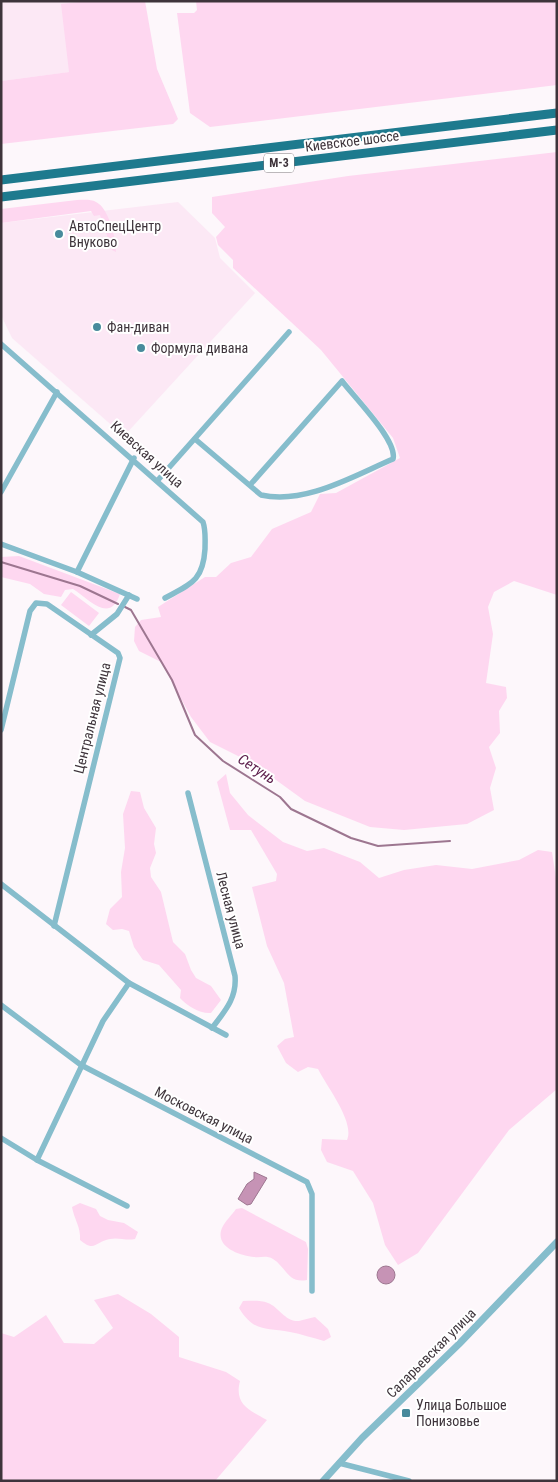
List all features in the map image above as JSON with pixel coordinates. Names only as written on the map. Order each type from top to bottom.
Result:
[{"type":"highway","name":"Киевское шоссе","points":[[1,180],[557,113]]},
{"type":"highway","name":"Киевское шоссе","points":[[1,197],[557,130]]},
{"type":"street","points":[[158,480],[289,332]]},
{"type":"street","name":"Киевская улица","points":[[1,344],[134,458],[198,516],[206,530],[204,565],[191,584],[165,598]]},
{"type":"street","points":[[195,439],[261,495],[272,498],[294,496],[315,491],[393,459],[394,454],[390,441],[342,381],[250,485]]},
{"type":"street","points":[[1,492],[57,392]]},
{"type":"street","points":[[77,572],[134,458]]},
{"type":"street","points":[[1,544],[77,572],[137,599]]},
{"type":"street","points":[[91,635],[117,614],[129,595]]},
{"type":"street","name":"Центральная улица","points":[[1,730],[33,606],[41,602],[47,604],[118,653],[120,658],[54,926]]},
{"type":"street","name":"Лесная улица","points":[[188,793],[236,976],[236,988],[233,998],[212,1028]]},
{"type":"street","points":[[1,884],[128,983],[226,1034]]},
{"type":"street","points":[[36,1160],[103,1020],[128,983]]},
{"type":"street","name":"Московская улица","points":[[1,1005],[81,1065],[307,1182],[312,1194],[312,1291]]},
{"type":"street","points":[[1,1138],[36,1160],[127,1206]]},
{"type":"street","name":"Саларьевская улица","points":[[323,1481],[557,1242]]},
{"type":"street","points":[[339,1463],[409,1481]]},
{"type":"shaded area","points":[[1,1],[107,1],[70,72],[1,81]]},
{"type":"shaded area","points":[[89,1],[145,1],[157,69],[178,119],[173,124],[1,144],[1,81],[69,72],[61,4]]},
{"type":"shaded area","points":[[196,1],[557,1],[557,85],[210,127],[190,113],[177,13],[194,13],[197,10]]},
{"type":"shaded area","points":[[557,152],[557,595],[514,581],[494,592],[488,607],[493,634],[486,683],[506,687],[507,698],[499,711],[500,733],[489,747],[496,768],[490,788],[494,810],[467,824],[404,830],[370,827],[305,801],[254,764],[210,742],[191,717],[161,662],[139,651],[134,641],[135,627],[141,620],[161,617],[158,607],[205,577],[216,577],[231,563],[251,557],[272,529],[311,512],[320,494],[336,493],[400,458],[393,438],[321,350],[233,268],[233,260],[218,245],[216,237],[225,227],[212,213],[212,197],[348,176]]},
{"type":"shaded area","points":[[77,200],[94,201],[101,205],[108,217],[113,232],[116,252],[112,250],[100,215],[94,216],[91,211],[1,223],[1,209]]},
{"type":"shaded area","points":[[178,202],[215,238],[220,258],[255,293],[124,436],[12,338],[1,315],[1,223]]},
{"type":"shaded area","points":[[19,556],[120,594],[116,603],[105,609],[73,589],[65,590],[61,597],[44,594],[30,584],[1,577],[1,557]]},
{"type":"shaded area","points":[[71,592],[99,613],[89,626],[61,605]]},
{"type":"shaded area","points":[[226,774],[230,793],[248,815],[283,842],[307,851],[324,848],[360,862],[379,878],[404,870],[436,865],[472,869],[519,860],[538,850],[552,852],[557,885],[557,1089],[509,1130],[418,1253],[398,1265],[385,1245],[373,1203],[353,1171],[327,1162],[321,1150],[322,1139],[347,1140],[347,1124],[339,1104],[318,1069],[308,1067],[298,1072],[286,1063],[277,1046],[285,1039],[294,1037],[284,983],[267,946],[252,887],[276,881],[277,874],[251,830],[230,830],[217,782]]},
{"type":"shaded area","points":[[131,791],[140,792],[144,808],[156,828],[154,844],[156,853],[150,868],[151,877],[161,892],[173,942],[185,954],[196,978],[211,986],[221,1000],[211,1013],[198,1011],[180,998],[181,990],[159,965],[143,960],[134,947],[129,931],[122,929],[113,930],[106,924],[110,909],[122,897],[121,872],[125,848],[123,814]]},
{"type":"shaded area","points":[[254,1172],[267,1178],[251,1204],[247,1205],[238,1199],[247,1184],[254,1179]]},
{"type":"shaded area","points":[[80,1203],[96,1209],[100,1216],[108,1220],[124,1223],[138,1232],[135,1239],[105,1240],[92,1246],[85,1244],[80,1240],[72,1207]]},
{"type":"shaded area","points":[[242,1208],[306,1242],[308,1249],[307,1280],[301,1281],[291,1277],[273,1259],[242,1255],[225,1245],[221,1235],[222,1228],[236,1209]]},
{"type":"shaded area","points":[[382,1266],[390,1266],[395,1271],[393,1282],[382,1284],[377,1279],[377,1271]]},
{"type":"shaded area","points":[[118,1294],[151,1314],[179,1337],[179,1357],[226,1372],[240,1381],[239,1395],[241,1401],[249,1409],[267,1420],[215,1481],[1,1481],[1,1333],[14,1337],[46,1315],[64,1343],[94,1344],[113,1328],[94,1300]]},
{"type":"shaded area","points":[[243,1301],[268,1303],[294,1321],[315,1317],[328,1329],[331,1337],[324,1341],[294,1333],[261,1328],[250,1322],[239,1308]]},
{"type":"waterway","name":"Сетунь","points":[[1,562],[80,586],[118,604]]},
{"type":"waterway","name":"Сетунь","points":[[125,607],[131,610],[172,680],[195,735],[223,761],[280,797],[291,809],[351,838],[378,846],[450,841]]},
{"type":"place","name":"АвтоСпецЦентр Внуково","points":[[59,234]]},
{"type":"place","name":"Фан-диван","points":[[97,327]]},
{"type":"place","name":"Формула дивана","points":[[141,348]]},
{"type":"place","name":"Улица Большое Понизовье","points":[[406,1413]]}]
